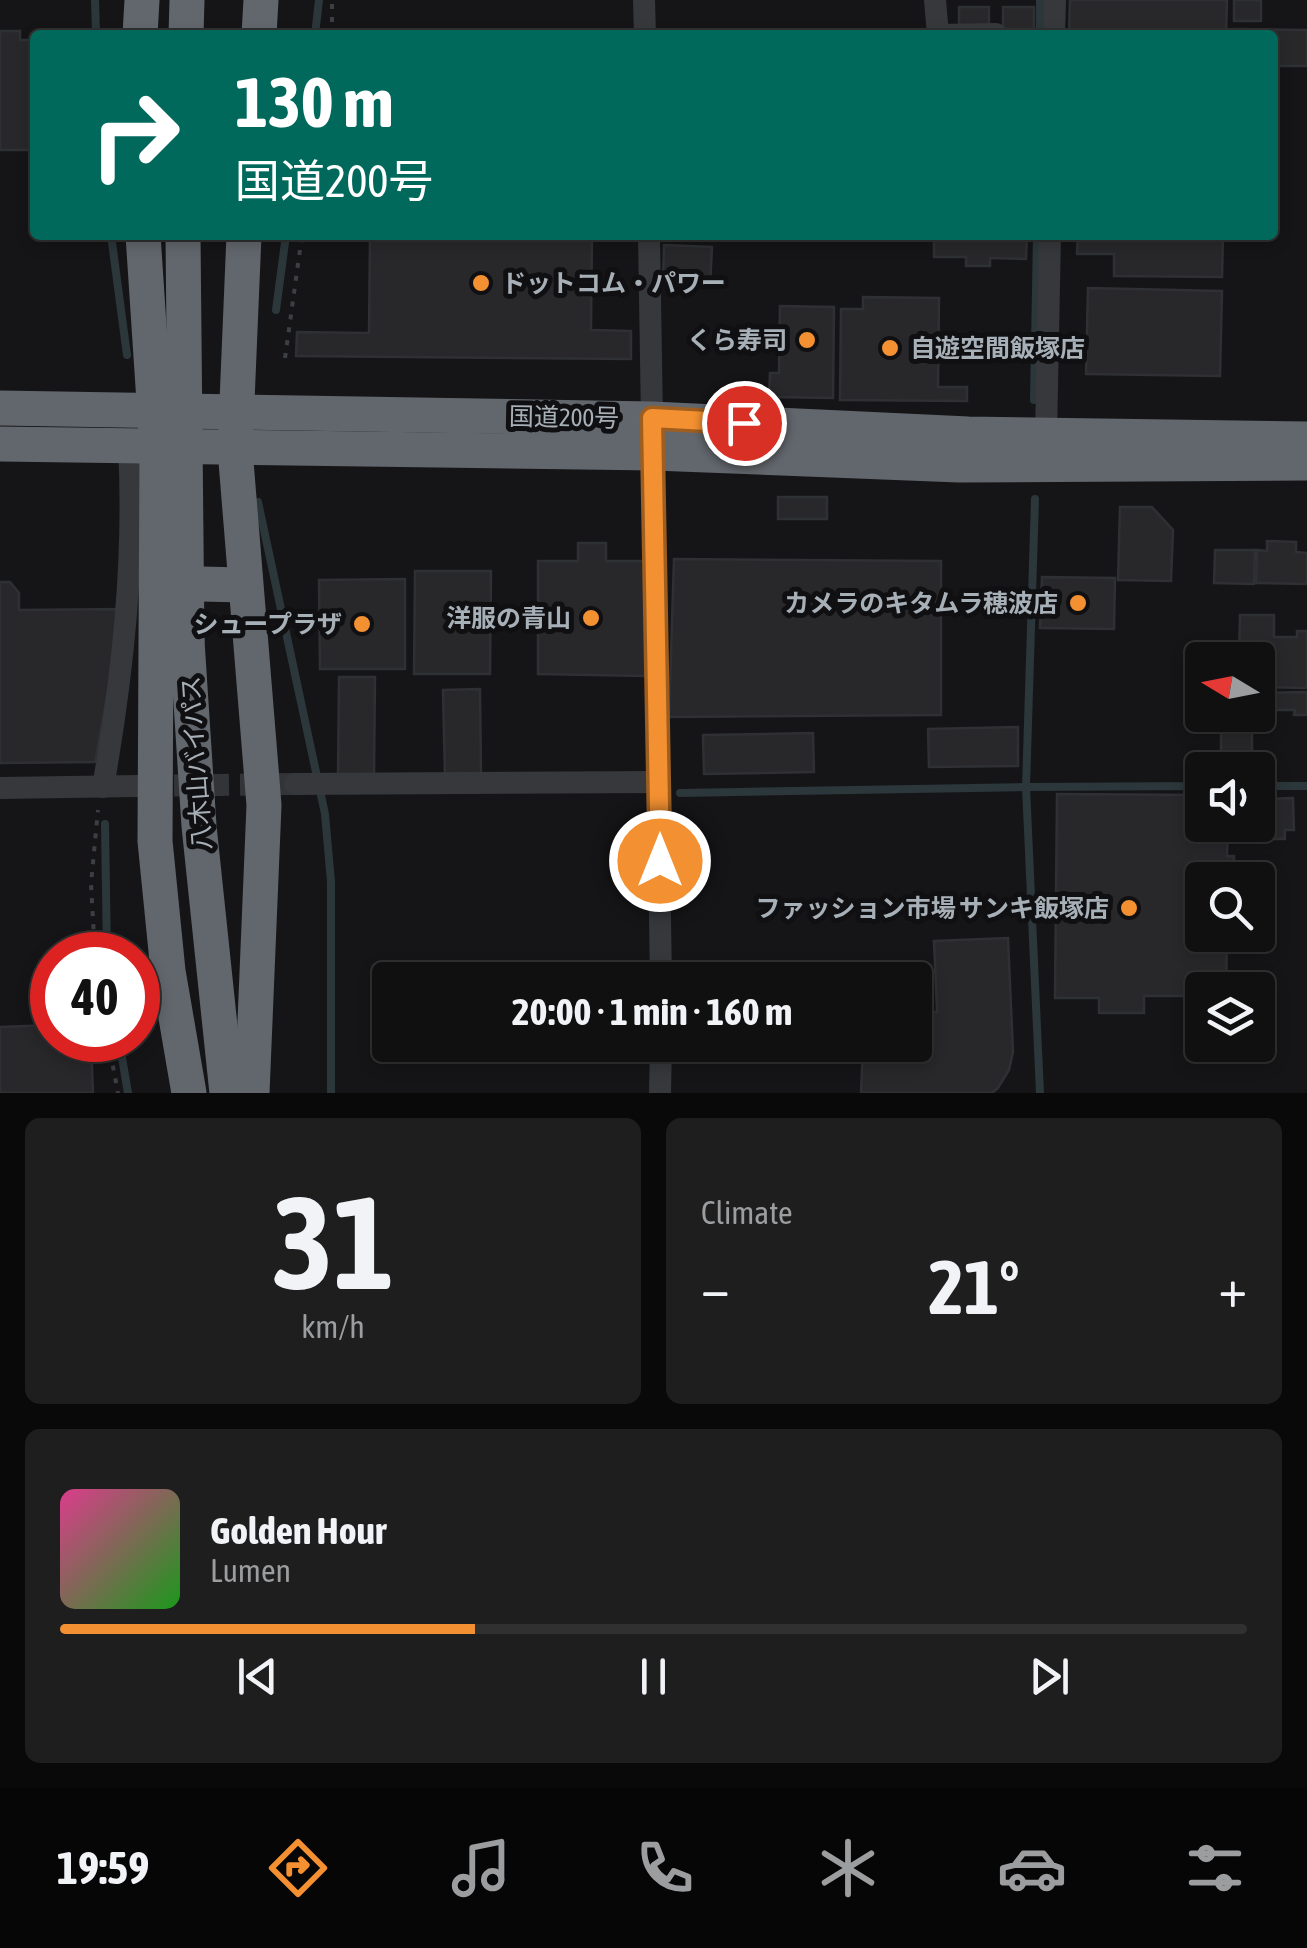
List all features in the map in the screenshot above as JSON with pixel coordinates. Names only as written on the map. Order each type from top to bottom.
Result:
[{"type":"highway","points":[[140,30],[142,0]]},
{"type":"highway","points":[[186,0],[186,30]]},
{"type":"highway","points":[[259,30],[261,0]]},
{"type":"highway","points":[[144,240],[156,434],[154,841],[168,971],[189,1093]]},
{"type":"highway","points":[[156,434],[182,240]]},
{"type":"highway","points":[[244,240],[235,448],[243,585],[264,805],[252,1093]]},
{"type":"highway","name":"国道200号","points":[[0,408],[235,448],[653,436],[1307,438]]},
{"type":"highway","name":"国道200号","points":[[0,444],[156,434],[236,412],[653,436],[959,465],[1307,463]]},
{"type":"highway","name":"八木山バイパス","points":[[156,434],[188,641],[199,826],[227,1093]]},
{"type":"highway","points":[[158,582],[243,585]]},
{"type":"street","points":[[1054,30],[1055,0]]},
{"type":"street","points":[[644,1],[645,30]]},
{"type":"street","points":[[936,2],[938,30]]},
{"type":"street","points":[[649,240],[661,962]]},
{"type":"street","points":[[1046,436],[1050,240]]},
{"type":"street","points":[[103,787],[119,698],[130,580],[156,434]]},
{"type":"street","points":[[309,784],[659,782]]},
{"type":"street","points":[[0,788],[138,786]]},
{"type":"street","points":[[660,1093],[661,1062]]},
{"type":"path","points":[[332,2],[332,30]]},
{"type":"path","points":[[285,358],[301,240]]},
{"type":"path","points":[[93,932],[90,884],[103,787]]},
{"type":"path","points":[[112,1062],[118,1093]]},
{"type":"building","points":[[1070,0],[1227,0],[1226,30],[1069,30]]},
{"type":"building","points":[[1234,0],[1261,0],[1261,21],[1234,21]]},
{"type":"building","points":[[959,7],[989,7],[989,29],[959,29]]},
{"type":"building","points":[[1003,7],[1034,7],[1034,29],[1003,29]]},
{"type":"building","points":[[1234,29],[1307,30],[1307,66],[1278,66],[1278,30]]},
{"type":"building","points":[[0,31],[20,31],[20,40],[30,40],[30,150],[0,150]]},
{"type":"building","name":"ドットコム・パワー","points":[[370,240],[592,240],[591,330],[631,331],[631,359],[296,356],[297,332],[369,333]]},
{"type":"building","points":[[934,240],[1027,240],[1026,259],[990,258],[990,266],[966,266],[966,257],[934,257]]},
{"type":"building","points":[[1078,240],[1223,240],[1222,277],[1114,276],[1114,254],[1077,254]]},
{"type":"building","points":[[664,245],[712,247],[710,285],[663,283]]},
{"type":"building","points":[[1088,288],[1222,291],[1220,376],[1086,374]]},
{"type":"building","name":"自遊空間飯塚店","points":[[863,297],[939,298],[938,387],[967,387],[967,401],[840,400],[841,309],[863,309]]},
{"type":"building","name":"くら寿司","points":[[780,306],[834,307],[833,398],[769,397],[770,373],[779,373]]},
{"type":"building","points":[[778,497],[827,497],[827,519],[778,519]]},
{"type":"building","points":[[1120,507],[1152,507],[1173,530],[1171,581],[1118,580]]},
{"type":"building","points":[[1267,541],[1296,542],[1296,552],[1307,553],[1307,584],[1256,583],[1257,550],[1267,551]]},
{"type":"building","name":"洋服の青山","points":[[578,543],[606,543],[606,561],[645,561],[645,676],[538,674],[538,561],[578,561]]},
{"type":"building","points":[[1215,550],[1255,550],[1254,584],[1214,583]]},
{"type":"building","points":[[674,559],[941,561],[941,715],[669,717]]},
{"type":"building","points":[[415,571],[491,571],[490,674],[414,674]]},
{"type":"building","name":"カメラのキタムラ穂波店","points":[[1042,577],[1115,578],[1114,629],[1040,628]]},
{"type":"building","name":"シュープラザ","points":[[405,579],[405,669],[320,669],[319,580]]},
{"type":"building","points":[[0,582],[10,582],[19,593],[19,610],[123,609],[95,762],[0,763]]},
{"type":"building","points":[[1240,615],[1274,615],[1274,637],[1297,637],[1297,631],[1307,631],[1307,688],[1275,687],[1275,642],[1239,642]]},
{"type":"building","points":[[339,677],[375,677],[374,775],[338,775]]},
{"type":"building","points":[[480,689],[481,777],[445,778],[443,690]]},
{"type":"building","points":[[1307,692],[1307,715],[1294,715],[1295,710],[1275,710],[1275,693]]},
{"type":"building","points":[[1018,727],[1018,766],[929,767],[928,729]]},
{"type":"building","points":[[1221,732],[1252,732],[1252,752],[1221,752]]},
{"type":"building","points":[[813,733],[814,772],[704,774],[703,735]]},
{"type":"building","name":"ファッション市場 サンキ飯塚店","points":[[1057,794],[1185,795],[1185,842],[1227,842],[1227,856],[1234,856],[1234,862],[1185,862],[1185,952],[1227,952],[1226,972],[1185,972],[1185,996],[1144,996],[1144,1013],[1099,1013],[1099,998],[1055,998]]},
{"type":"building","points":[[1293,798],[1294,830],[1285,830],[1285,839],[1275,839],[1275,799]]},
{"type":"building","points":[[1008,938],[1013,1052],[1009,1070],[992,1093],[861,1093],[862,1062],[932,1062],[932,1012],[937,1012],[934,941]]},
{"type":"building","points":[[30,1026],[30,1062],[92,1062],[93,1093],[0,1093],[0,1027]]},
{"type":"waterway","points":[[95,0],[96,30]]},
{"type":"waterway","points":[[316,30],[319,0]]},
{"type":"waterway","points":[[1040,0],[1040,30]]},
{"type":"waterway","points":[[112,240],[127,355]]},
{"type":"waterway","points":[[276,310],[285,240]]},
{"type":"waterway","points":[[1034,400],[1037,240]]},
{"type":"waterway","points":[[1035,499],[1026,787],[1185,786]]},
{"type":"waterway","points":[[258,502],[325,814],[331,882],[331,1093]]},
{"type":"waterway","points":[[1275,786],[1307,786]]},
{"type":"waterway","points":[[680,793],[1026,787],[1040,1093]]},
{"type":"waterway","points":[[105,824],[107,932]]},
{"type":"waterway","points":[[123,1062],[128,1093]]},
{"type":"tunnel","points":[[141,786],[295,784]]},
{"type":"place","name":"ドットコム・パワー","points":[[481,283]]},
{"type":"place","name":"くら寿司","points":[[807,340]]},
{"type":"place","name":"自遊空間飯塚店","points":[[890,348]]},
{"type":"place","name":"カメラのキタムラ穂波店","points":[[1078,603]]},
{"type":"place","name":"洋服の青山","points":[[591,618]]},
{"type":"place","name":"シュープラザ","points":[[362,624]]},
{"type":"place","name":"ファッション市場 サンキ飯塚店","points":[[1129,908]]},
{"type":"route","points":[[660,861],[652,418],[744,423]]}]
